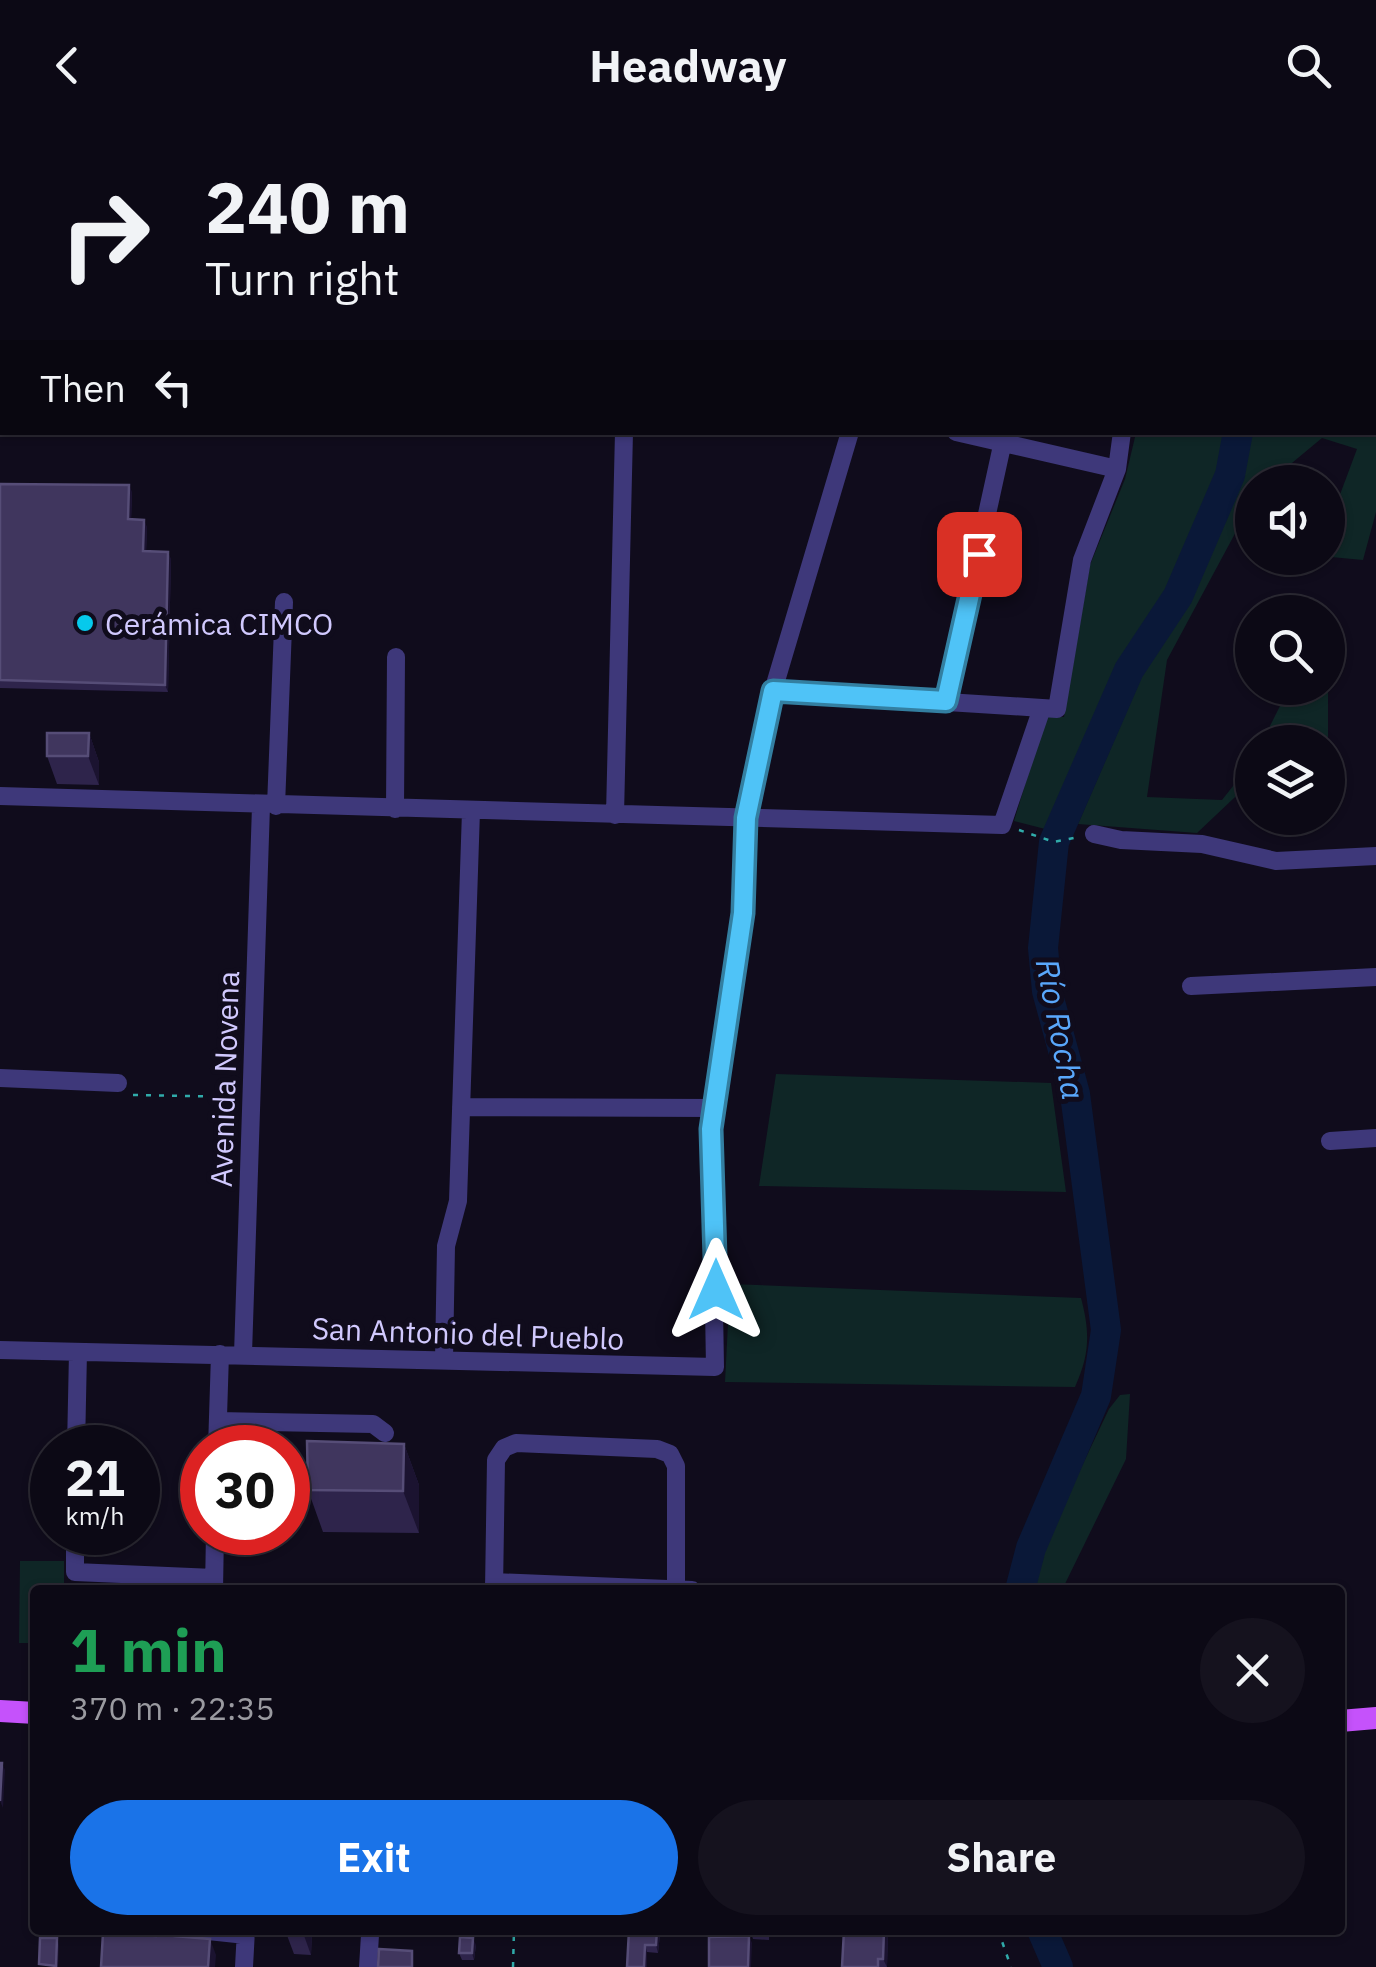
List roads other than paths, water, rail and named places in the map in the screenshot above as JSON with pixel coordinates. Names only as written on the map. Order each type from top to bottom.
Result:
[{"type":"main road","points":[[0,1711],[30,1712]]},
{"type":"main road","points":[[1345,1721],[1375,1719]]},
{"type":"street","points":[[615,815],[624,435]]},
{"type":"street","points":[[461,1107],[714,1108],[743,913],[746,818],[773,691],[849,435]]},
{"type":"street","points":[[773,691],[1057,709],[1082,560],[1117,469],[1122,435]]},
{"type":"street","points":[[946,701],[1004,438],[1117,469]]},
{"type":"street","name":"Avenida Novena","points":[[243,1354],[251,1097],[284,602]]},
{"type":"street","points":[[395,809],[396,657]]},
{"type":"street","points":[[0,796],[1002,825],[1042,708]]},
{"type":"street","points":[[444,1360],[446,1246],[458,1201],[471,811]]},
{"type":"street","points":[[1094,834],[1202,844],[1276,861],[1376,856]]},
{"type":"street","points":[[1191,986],[1376,978]]},
{"type":"street","points":[[0,1078],[118,1082]]},
{"type":"street","name":"San Antonio del Pueblo","points":[[0,1350],[715,1367],[714,1108]]},
{"type":"street","points":[[1330,1141],[1376,1138]]},
{"type":"street","points":[[76,1425],[78,1352]]},
{"type":"street","points":[[218,1425],[220,1354]]},
{"type":"street","points":[[218,1420],[373,1424],[384,1433]]},
{"type":"street","points":[[494,1585],[496,1460],[504,1448],[516,1442],[657,1449],[670,1454],[676,1466],[684,1585]]},
{"type":"street","points":[[74,1555],[74,1572],[214,1584],[215,1555]]},
{"type":"street","points":[[244,1967],[246,1935]]},
{"type":"street","points":[[368,1967],[370,1936]]},
{"type":"waterway","name":"Río Rocha","points":[[1021,1585],[1031,1548],[1096,1396],[1106,1330],[1075,1094],[1047,991],[1043,948],[1054,842],[1129,670],[1178,596],[1230,475],[1237,435]]},
{"type":"waterway","name":"Río Rocha","points":[[1044,1935],[1058,1967]]},
{"type":"place","name":"Cerámica CIMCO","points":[[85,623]]}]
